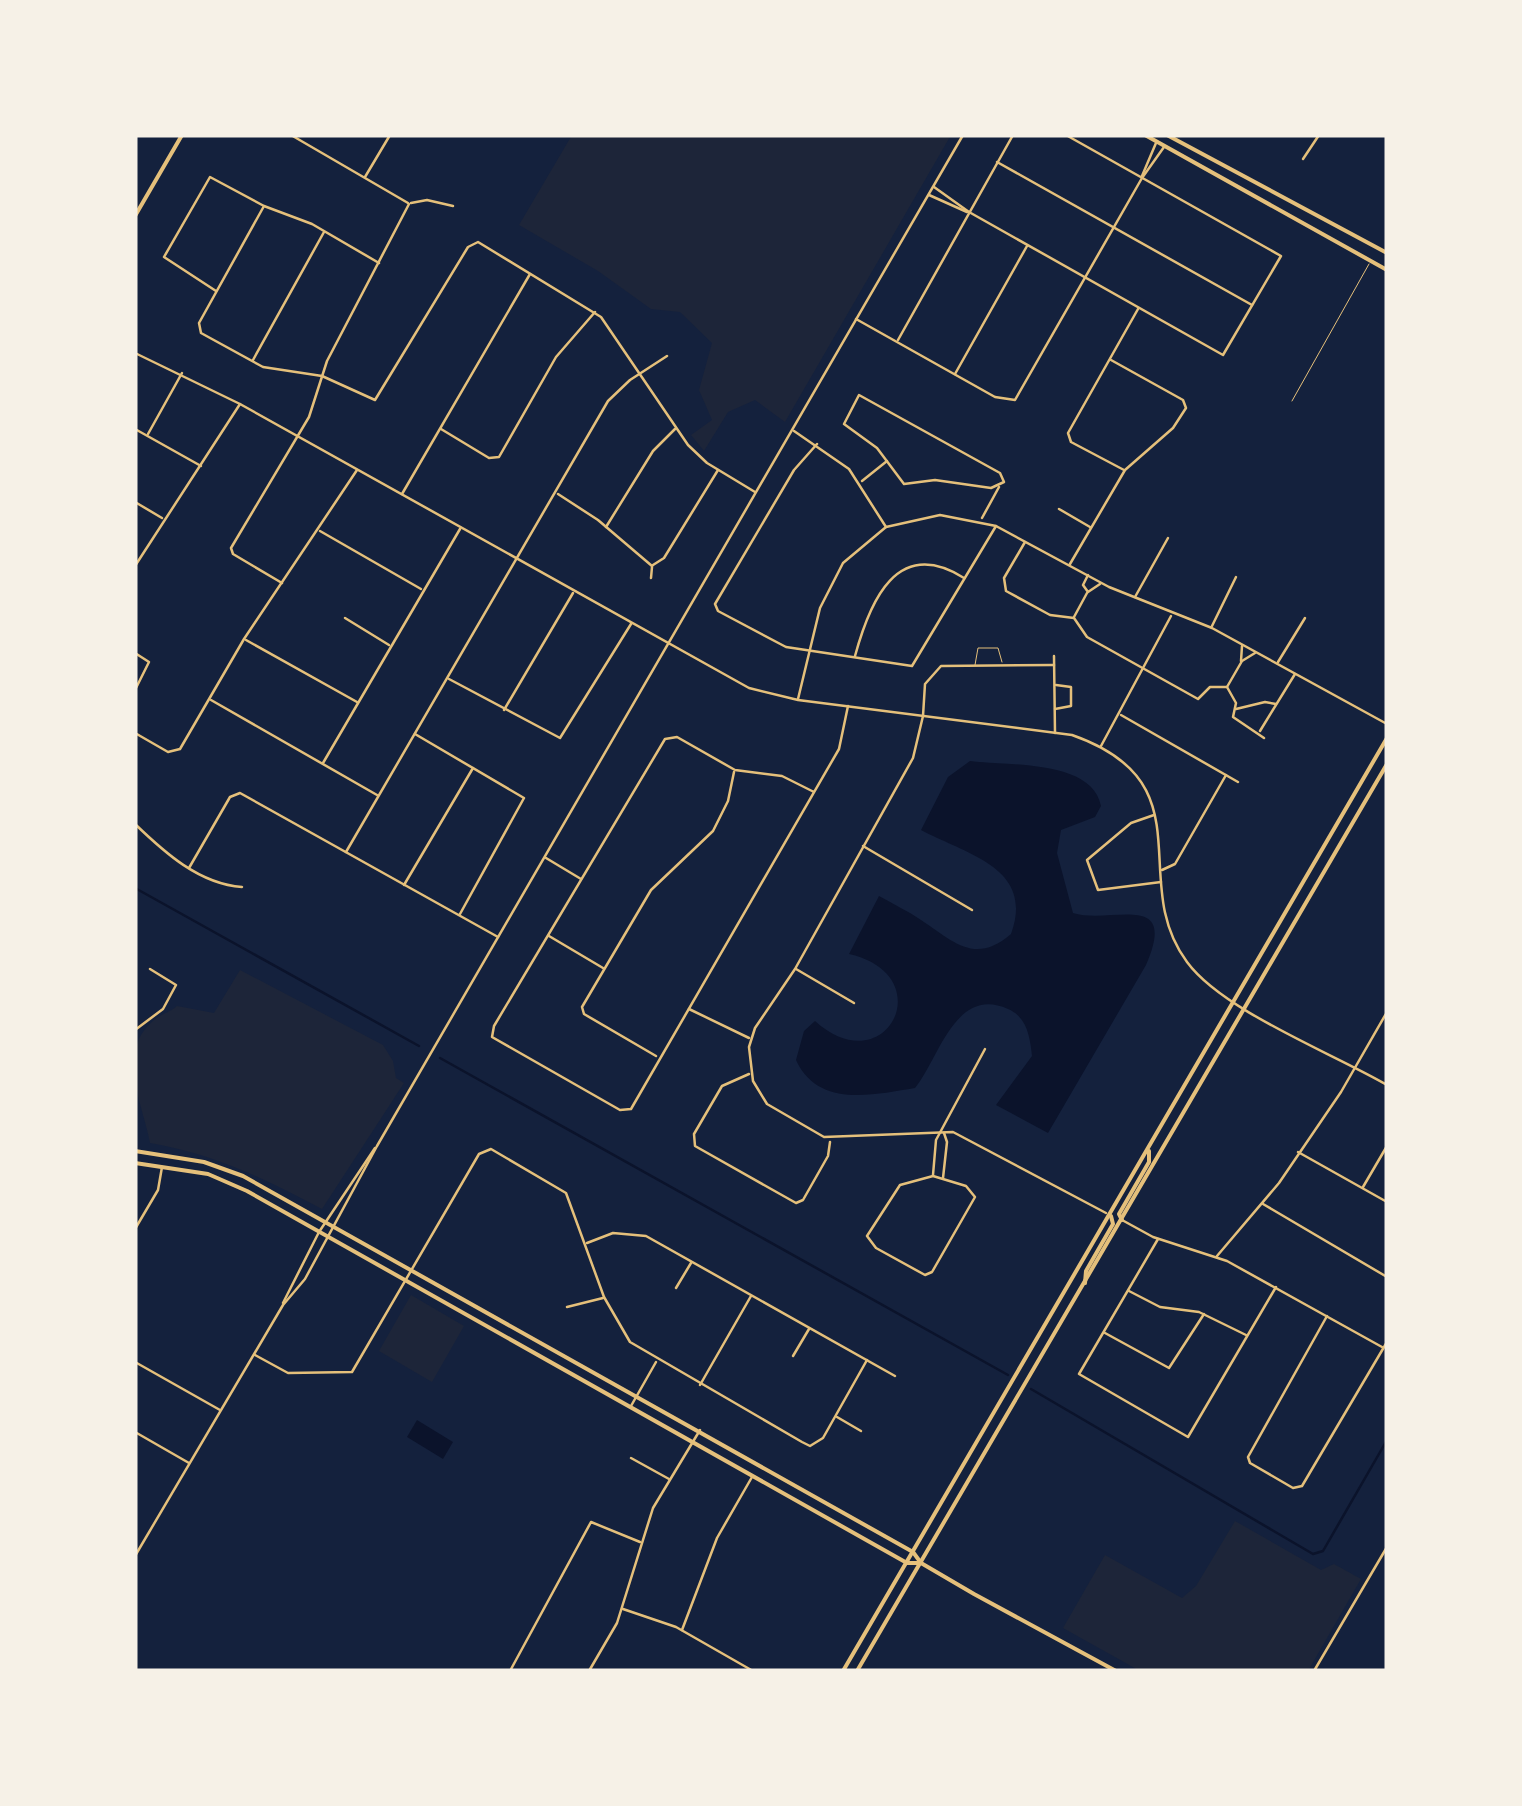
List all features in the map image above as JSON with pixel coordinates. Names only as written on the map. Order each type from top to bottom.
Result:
[{"type":"main road","points":[[135,216],[182,135]]},
{"type":"main road","points":[[1145,135],[1387,270]]},
{"type":"main road","points":[[1168,135],[1387,254]]},
{"type":"main road","points":[[844,1671],[1387,738]]},
{"type":"main road","points":[[857,1671],[1387,764]]},
{"type":"main road","points":[[135,1151],[178,1156],[229,1170],[700,1430],[913,1552],[920,1562],[1116,1671]]},
{"type":"main road","points":[[1122,1220],[1119,1214],[1149,1162],[1149,1151]]},
{"type":"main road","points":[[135,1163],[226,1181],[907,1562],[920,1562]]},
{"type":"main road","points":[[1085,1283],[1086,1272],[1113,1224],[1111,1216]]},
{"type":"street","points":[[290,135],[409,204],[427,200],[453,206]]},
{"type":"street","points":[[305,143],[310,135]]},
{"type":"street","points":[[365,176],[390,135]]},
{"type":"street","points":[[283,1305],[306,1279],[377,1146],[963,135]]},
{"type":"street","points":[[898,341],[1012,135]]},
{"type":"street","points":[[928,194],[969,212],[1223,355],[1281,256],[1066,135]]},
{"type":"street","points":[[1303,158],[1319,135]]},
{"type":"street","points":[[1142,178],[1156,141]]},
{"type":"street","points":[[856,319],[1011,402],[1142,178],[1165,146]]},
{"type":"street","points":[[997,162],[1252,306]]},
{"type":"street","points":[[216,291],[164,257],[210,177],[264,206],[325,231],[380,264]]},
{"type":"street","points":[[933,186],[969,212]]},
{"type":"street","points":[[282,583],[233,554],[230,548],[316,403],[332,348],[409,204]]},
{"type":"street","points":[[264,206],[199,329],[252,362],[276,370],[322,376],[371,399],[380,396],[472,243],[595,312],[696,454],[756,492]]},
{"type":"street","points":[[252,362],[325,231]]},
{"type":"street","points":[[955,374],[1028,245]]},
{"type":"street","points":[[402,494],[531,273]]},
{"type":"street","points":[[1124,470],[1068,438],[1139,308]]},
{"type":"street","points":[[440,429],[494,459],[556,357],[595,312]]},
{"type":"street","points":[[135,353],[240,404],[750,688],[798,700],[1055,733],[1100,746],[1132,770],[1155,814],[1166,922],[1181,954],[1201,978],[1387,1085]]},
{"type":"street","points":[[346,852],[608,401],[666,356]]},
{"type":"street","points":[[1069,565],[1124,470],[1173,428],[1186,404],[1110,360]]},
{"type":"street","points":[[147,435],[182,373]]},
{"type":"street","points":[[982,520],[999,487],[1002,475],[859,394],[844,424],[867,438],[904,484],[935,480],[999,487]]},
{"type":"street","points":[[135,566],[240,404]]},
{"type":"street","points":[[135,428],[202,467]]},
{"type":"street","points":[[606,527],[658,444],[676,428]]},
{"type":"street","points":[[792,430],[817,444],[861,482],[886,527]]},
{"type":"street","points":[[817,444],[794,470],[715,604],[718,611],[779,645],[912,666],[996,526]]},
{"type":"street","points":[[861,482],[888,460]]},
{"type":"street","points":[[135,733],[175,753],[244,639],[320,531],[357,470]]},
{"type":"street","points":[[650,578],[652,566],[664,558],[718,470]]},
{"type":"street","points":[[556,493],[606,527],[652,566]]},
{"type":"street","points":[[135,502],[164,519]]},
{"type":"street","points":[[1059,509],[1091,528]]},
{"type":"street","points":[[798,700],[820,608],[837,571],[856,549],[886,527],[924,516],[982,520],[996,526],[1101,583],[1212,628],[1387,724]]},
{"type":"street","points":[[323,762],[461,528]]},
{"type":"street","points":[[320,531],[422,590]]},
{"type":"street","points":[[1134,598],[1168,538]]},
{"type":"street","points":[[1025,540],[1003,587],[1050,616],[1074,618]]},
{"type":"street","points":[[855,658],[869,612],[892,579],[920,563],[943,566],[964,578]]},
{"type":"street","points":[[1088,575],[1083,585],[1088,592],[1094,593],[1101,583]]},
{"type":"street","points":[[1212,628],[1236,578]]},
{"type":"street","points":[[504,710],[574,592]]},
{"type":"street","points":[[1074,618],[1088,592]]},
{"type":"street","points":[[1100,746],[1146,668],[1172,612]]},
{"type":"street","points":[[345,618],[390,646]]},
{"type":"street","points":[[1074,618],[1087,637],[1198,698],[1210,687],[1226,687]]},
{"type":"street","points":[[1278,664],[1305,618]]},
{"type":"street","points":[[448,678],[556,738],[570,728],[630,624]]},
{"type":"street","points":[[244,639],[358,703]]},
{"type":"street","points":[[1242,644],[1238,655],[1242,662]]},
{"type":"street","points":[[1226,687],[1242,662],[1256,652]]},
{"type":"street","points":[[135,653],[149,662],[135,690]]},
{"type":"street","points":[[1054,656],[1055,733]]},
{"type":"street","points":[[1054,666],[935,668],[923,691],[923,716],[913,758],[795,969],[751,1038],[750,1073],[767,1104],[831,1139],[943,1131],[966,1137],[1111,1216]]},
{"type":"street","points":[[1259,732],[1296,674]]},
{"type":"street","points":[[1054,685],[1071,687],[1071,706],[1056,709]]},
{"type":"street","points":[[1226,687],[1236,709],[1233,717],[1264,738]]},
{"type":"street","points":[[208,698],[379,796]]},
{"type":"street","points":[[1236,709],[1264,702],[1277,704]]},
{"type":"street","points":[[814,792],[782,776],[735,770],[674,736],[660,748],[492,1035],[610,1105],[620,1110],[631,1109],[814,792],[844,736],[848,706]]},
{"type":"street","points":[[1119,714],[1238,782]]},
{"type":"street","points":[[415,734],[522,795],[522,809],[459,916]]},
{"type":"street","points":[[404,885],[474,766]]},
{"type":"street","points":[[659,1057],[584,1014],[586,998],[651,890],[712,831],[728,801],[735,770]]},
{"type":"street","points":[[1162,870],[1176,864],[1226,774]]},
{"type":"street","points":[[189,868],[235,794],[498,938]]},
{"type":"street","points":[[1155,814],[1130,823],[1086,860],[1098,890],[1161,882]]},
{"type":"street","points":[[135,824],[166,854],[189,868],[242,887]]},
{"type":"street","points":[[862,846],[972,910]]},
{"type":"street","points":[[545,857],[581,879]]},
{"type":"street","points":[[548,935],[604,968]]},
{"type":"street","points":[[795,969],[854,1003]]},
{"type":"street","points":[[135,1030],[162,1009],[176,985],[150,970]]},
{"type":"street","points":[[687,1008],[751,1038]]},
{"type":"street","points":[[1217,1256],[1298,1152],[1356,1067],[1387,1012]]},
{"type":"street","points":[[933,1176],[936,1140],[984,1050]]},
{"type":"street","points":[[750,1073],[722,1086],[694,1134],[694,1146],[796,1202],[802,1200],[828,1156],[831,1139]]},
{"type":"street","points":[[943,1131],[948,1142],[944,1178]]},
{"type":"street","points":[[135,1556],[283,1305],[319,1232],[377,1146]]},
{"type":"street","points":[[1362,1188],[1387,1146]]},
{"type":"street","points":[[254,1355],[288,1374],[352,1372],[486,1149],[560,1187],[570,1200],[604,1298],[623,1334],[657,1361],[802,1442],[816,1444],[867,1360]]},
{"type":"street","points":[[1298,1152],[1387,1202]]},
{"type":"street","points":[[135,1229],[158,1190],[162,1166]]},
{"type":"street","points":[[933,1176],[966,1186],[975,1197],[932,1272],[924,1275],[876,1248],[867,1236],[894,1190],[907,1182],[933,1176]]},
{"type":"street","points":[[1262,1203],[1387,1277]]},
{"type":"street","points":[[1122,1220],[1158,1239],[1217,1256],[1384,1348]]},
{"type":"street","points":[[586,1244],[613,1234],[635,1233],[895,1376]]},
{"type":"street","points":[[1158,1239],[1079,1374],[1188,1437],[1276,1287]]},
{"type":"street","points":[[676,1288],[692,1262]]},
{"type":"street","points":[[1128,1290],[1160,1307],[1204,1314],[1247,1335]]},
{"type":"street","points":[[700,1385],[752,1295]]},
{"type":"street","points":[[567,1307],[604,1298]]},
{"type":"street","points":[[1104,1332],[1170,1368],[1204,1314]]},
{"type":"street","points":[[1327,1316],[1253,1445],[1248,1462],[1298,1489],[1387,1342]]},
{"type":"street","points":[[793,1356],[810,1327]]},
{"type":"street","points":[[631,1406],[657,1361]]},
{"type":"street","points":[[135,1362],[220,1410]]},
{"type":"street","points":[[835,1416],[861,1431]]},
{"type":"street","points":[[590,1671],[622,1609],[641,1543],[670,1480],[700,1430]]},
{"type":"street","points":[[135,1432],[190,1464]]},
{"type":"street","points":[[631,1458],[670,1480]]},
{"type":"street","points":[[682,1630],[717,1538],[753,1476]]},
{"type":"street","points":[[510,1671],[591,1522],[641,1543]]},
{"type":"street","points":[[1314,1671],[1387,1546]]},
{"type":"street","points":[[622,1609],[682,1630],[753,1671]]},
{"type":"street","points":[[1012,1670],[1024,1671]]},
{"type":"lane","points":[[1292,401],[1370,262]]},
{"type":"lane","points":[[974,666],[978,648],[1002,651],[1002,665]]},
{"type":"shaded area","points":[[572,135],[951,135],[785,422],[755,400],[728,412],[704,451],[691,435],[712,420],[699,390],[712,343],[680,312],[651,309],[598,271],[519,225]]},
{"type":"shaded area","points":[[970,761],[1046,768],[1082,780],[1094,791],[1101,806],[1095,817],[1061,830],[1057,853],[1073,913],[1136,915],[1147,918],[1154,926],[1154,941],[1146,965],[1048,1133],[996,1105],[1032,1056],[1023,1022],[1008,1009],[990,1004],[974,1007],[962,1016],[915,1088],[864,1095],[832,1092],[818,1086],[796,1060],[804,1031],[815,1021],[841,1037],[863,1040],[881,1033],[894,1019],[898,1001],[893,982],[877,966],[849,954],[879,896],[965,947],[986,948],[1011,934],[1016,912],[1014,893],[1005,879],[976,856],[921,830],[948,777]]},
{"type":"shaded area","points":[[240,970],[383,1045],[393,1061],[396,1078],[404,1083],[322,1209],[239,1169],[150,1143],[134,1061],[144,1030],[177,1006],[214,1013]]},
{"type":"shaded area","points":[[411,1295],[464,1326],[432,1382],[379,1351]]},
{"type":"shaded area","points":[[417,1420],[453,1442],[443,1459],[407,1437]]},
{"type":"shaded area","points":[[1235,1521],[1321,1570],[1334,1564],[1361,1579],[1308,1671],[1140,1671],[1063,1628],[1105,1555],[1182,1598],[1196,1586]]},
{"type":"waterway","points":[[135,888],[419,1046]]},
{"type":"waterway","points":[[440,1058],[1008,1375]]},
{"type":"waterway","points":[[1031,1389],[1313,1554],[1323,1551],[1387,1440]]}]
